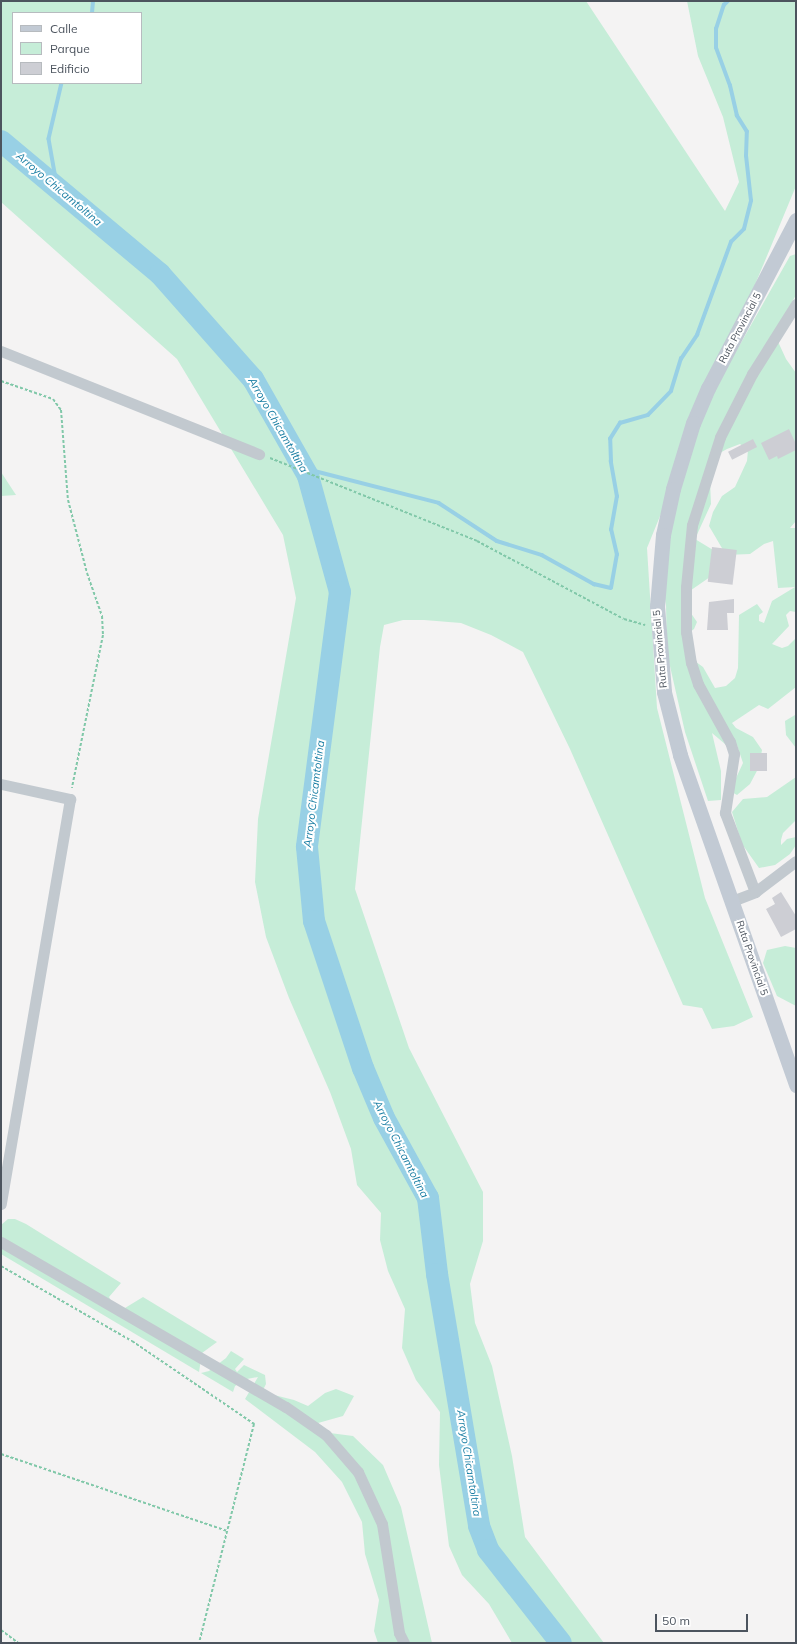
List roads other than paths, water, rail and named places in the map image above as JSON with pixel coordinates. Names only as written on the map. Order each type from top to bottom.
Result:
[{"type":"main road","name":"Ruta Provincial 5","points":[[796,220],[708,388],[693,423],[673,489],[663,534],[657,628],[664,692],[680,755],[796,1085]]},
{"type":"street","points":[[755,892],[725,813],[726,795],[734,754],[730,742],[698,684],[691,663],[686,632],[686,587],[692,525],[720,437],[752,374],[796,304]]},
{"type":"street","points":[[1,351],[259,454]]},
{"type":"street","points":[[1,784],[70,799],[1,1204]]},
{"type":"street","points":[[732,901],[755,892],[796,861]]},
{"type":"street","points":[[1,1242],[286,1407],[326,1435],[358,1472],[382,1524],[399,1633],[404,1643]]},
{"type":"waterway","points":[[92,12],[93,1]]},
{"type":"waterway","points":[[303,468],[439,503],[497,541],[542,555],[594,584],[611,588],[617,555],[611,530],[617,497],[611,462],[610,439],[620,423],[648,415],[671,391],[681,359],[697,335],[731,242],[744,229],[751,201],[746,156],[747,132],[737,116],[730,86],[716,48],[716,29],[724,5],[728,1]]},
{"type":"waterway","points":[[62,84],[49,139],[56,178],[68,197]]},
{"type":"waterway","name":"Arroyo Chicamtoltina","points":[[1,141],[160,274],[253,379],[308,476],[340,592],[307,847],[314,921],[363,1068],[384,1118],[428,1198],[437,1274],[479,1526],[488,1550],[561,1643]]}]
